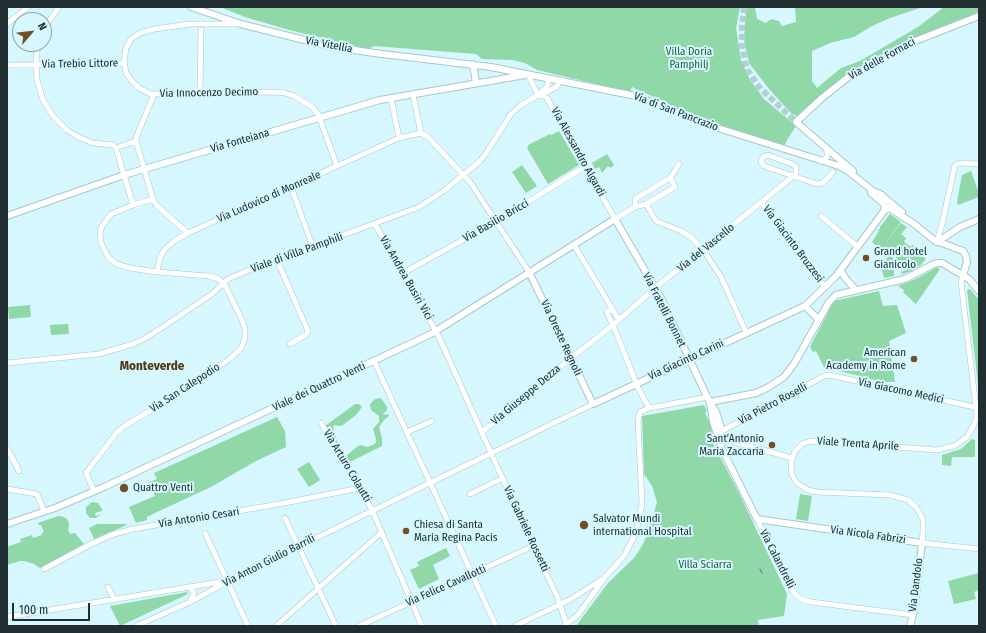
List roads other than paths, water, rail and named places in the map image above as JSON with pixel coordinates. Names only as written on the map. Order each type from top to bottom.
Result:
[{"type":"street","points":[[7,24],[28,7]]},
{"type":"street","points":[[52,17],[59,7]]},
{"type":"street","name":"Via Vitellia","points":[[191,7],[241,24],[339,48],[491,66],[528,75]]},
{"type":"street","name":"Via delle Fornaci","points":[[828,150],[796,122],[822,98],[851,75],[905,45],[979,16]]},
{"type":"street","points":[[124,63],[125,51],[129,42],[135,35],[143,32],[190,24],[241,24]]},
{"type":"street","points":[[200,93],[202,30]]},
{"type":"street","points":[[37,52],[37,80],[43,100],[59,123],[80,138],[93,143],[113,146],[116,148],[136,142]]},
{"type":"street","name":"Via Trebio Littore","points":[[7,65],[124,63]]},
{"type":"street","name":"Via Innocenzo Decimo","points":[[124,63],[127,76],[135,85],[145,92],[154,94],[285,93],[297,97],[307,103],[315,111],[337,166]]},
{"type":"street","points":[[472,64],[476,83]]},
{"type":"street","points":[[528,75],[538,95],[556,87],[561,80]]},
{"type":"street","name":"Via di San Pancrazio","points":[[528,75],[561,80],[641,97],[706,124],[836,166],[848,171],[873,191],[882,195]]},
{"type":"street","name":"Via Fonteiana","points":[[7,216],[124,175],[391,98],[528,75]]},
{"type":"street","name":"Viale di Villa Pamphili","points":[[7,363],[99,354],[133,344],[163,327],[212,294],[224,283],[234,277],[423,205],[463,175],[485,155],[511,114],[548,86],[548,79]]},
{"type":"street","points":[[154,94],[136,138],[136,142],[156,205],[188,233]]},
{"type":"street","points":[[413,95],[421,133],[428,137],[470,182],[529,272]]},
{"type":"street","name":"Via Alessandro Algardi","points":[[538,95],[546,97],[615,219]]},
{"type":"street","points":[[391,98],[399,138]]},
{"type":"street","name":"Via Ludovico di Monreale","points":[[157,272],[160,258],[166,248],[174,240],[399,138],[421,133]]},
{"type":"street","points":[[772,156],[774,147]]},
{"type":"street","points":[[116,148],[133,205]]},
{"type":"street","points":[[821,161],[827,157],[828,150]]},
{"type":"street","name":"Via di San Pancrazio","points":[[828,150],[836,166],[882,202],[885,207],[884,211],[888,208],[891,209],[937,242],[963,251],[966,256],[963,275]]},
{"type":"street","name":"Via di San Pancrazio","points":[[828,150],[900,210],[916,226]]},
{"type":"street","points":[[793,176],[797,170],[795,165],[772,156],[766,155],[762,158],[761,162],[763,166],[793,176],[821,184],[832,172]]},
{"type":"street","points":[[937,242],[955,165],[961,163],[979,164]]},
{"type":"street","points":[[635,207],[635,199],[670,178],[679,164]]},
{"type":"street","name":"Via Basilio Bricci","points":[[404,273],[497,222],[586,166]]},
{"type":"street","name":"Via del Vascello","points":[[613,325],[655,288],[793,176]]},
{"type":"street","points":[[615,219],[635,207],[646,204],[675,186],[670,178]]},
{"type":"street","points":[[291,187],[312,247]]},
{"type":"street","points":[[153,199],[113,213],[104,221],[100,232],[100,240],[102,248],[109,259],[119,265],[157,272],[209,276],[217,278],[224,283]]},
{"type":"street","name":"Via Giacinto Bruzzesi","points":[[761,202],[825,287]]},
{"type":"street","points":[[646,204],[654,219],[659,223],[681,231],[691,237],[703,250],[721,277],[746,332]]},
{"type":"street","name":"Via Giacinto Carini","points":[[430,482],[636,383],[805,306],[841,271],[884,211]]},
{"type":"street","points":[[821,216],[858,247]]},
{"type":"street","name":"Viale dei Quattro Venti","points":[[7,524],[94,491],[436,331],[615,219]]},
{"type":"street","name":"Via Fratelli Bonnet","points":[[615,219],[661,298],[709,400]]},
{"type":"street","points":[[937,242],[960,227],[979,219]]},
{"type":"street","name":"Via Andrea Busiri Vici","points":[[375,224],[436,331],[482,432]]},
{"type":"street","points":[[574,245],[619,320]]},
{"type":"street","points":[[277,260],[308,331],[307,334],[290,344]]},
{"type":"street","points":[[566,626],[579,613],[605,577],[627,552],[636,533],[642,501],[639,467],[638,416],[641,410],[756,393],[779,382],[790,370],[832,298],[843,293],[902,280],[921,272],[934,264],[940,263],[969,279],[979,291]]},
{"type":"street","points":[[841,271],[856,290]]},
{"type":"street","name":"Via Oreste Regnoli","points":[[529,272],[593,404]]},
{"type":"street","name":"Viale Trenta Aprile","points":[[792,458],[798,447],[806,442],[813,441],[932,450],[949,448],[961,442],[968,436],[976,419],[977,407],[961,282],[963,275]]},
{"type":"street","name":"Via San Calepodio","points":[[94,491],[86,473],[119,430],[192,385],[231,358],[240,349],[245,338],[244,327],[224,283]]},
{"type":"street","points":[[805,306],[819,320]]},
{"type":"street","points":[[612,309],[606,312],[613,325],[636,383],[649,408]]},
{"type":"street","points":[[571,358],[613,325]]},
{"type":"street","name":"Via Giuseppe Dezza","points":[[482,432],[571,358]]},
{"type":"street","points":[[374,361],[496,626]]},
{"type":"street","name":"Via Giacomo Medici","points":[[824,376],[832,376],[977,407]]},
{"type":"street","name":"Via Pietro Roselli","points":[[721,434],[824,376]]},
{"type":"street","name":"Via Calandrelli","points":[[709,400],[717,434],[721,434],[720,443],[722,450],[790,587],[795,594],[801,599],[811,602],[913,615]]},
{"type":"street","points":[[407,432],[432,421]]},
{"type":"street","name":"Via Arturo Colautti","points":[[321,423],[372,510],[422,626]]},
{"type":"street","name":"Via Gabriele Rossetti","points":[[482,432],[560,605],[566,626]]},
{"type":"street","points":[[721,434],[792,458],[791,468],[794,478],[798,484],[808,490],[817,492],[895,496],[910,501],[918,510],[923,519],[924,531],[922,543]]},
{"type":"street","points":[[7,448],[19,471]]},
{"type":"street","points":[[470,494],[503,478]]},
{"type":"street","name":"Via Anton Giulio Barrili","points":[[136,626],[190,602],[227,581],[430,482]]},
{"type":"street","name":"Via Antonio Cesari","points":[[44,569],[94,542],[111,535],[133,529],[257,508],[360,488]]},
{"type":"street","points":[[7,489],[35,494],[38,497],[44,511]]},
{"type":"street","points":[[285,518],[336,626]]},
{"type":"street","name":"Via Nicola Fabrizi","points":[[757,519],[922,543],[979,549]]},
{"type":"street","points":[[276,626],[382,532]]},
{"type":"street","points":[[205,533],[248,626]]},
{"type":"street","name":"Via Dandolo","points":[[910,626],[913,615],[922,543]]},
{"type":"street","name":"Via Felice Cavallotti","points":[[358,626],[533,546]]},
{"type":"street","points":[[515,626],[584,592],[605,577]]},
{"type":"street","points":[[7,618],[227,581]]},
{"type":"street","points":[[108,587],[114,599]]},
{"type":"street","points":[[189,587],[194,593],[190,602]]},
{"type":"waterway","points":[[760,569],[762,573]]},
{"type":"tunnel","points":[[744,7],[742,45],[748,71],[759,87],[796,122]]},
{"type":"place","name":"Grand hotel Gianicolo","points":[[866,258]]},
{"type":"place","name":"American Academy in Rome","points":[[914,359]]},
{"type":"place","name":"Sant’Antonio Maria Zaccaria","points":[[772,445]]},
{"type":"place","name":"Quattro Venti","points":[[124,488]]},
{"type":"place","name":"Salvator Mundi international Hospital","points":[[584,525]]},
{"type":"place","name":"Chiesa di Santa Maria Regina Pacis","points":[[406,531]]},
{"type":"district","name":"Monteverde","points":[[152,366]]},
{"type":"park label","name":"Villa Doria Pamphilj","points":[[689,58]]},
{"type":"park label","name":"Villa Sciarra","points":[[705,565]]}]
